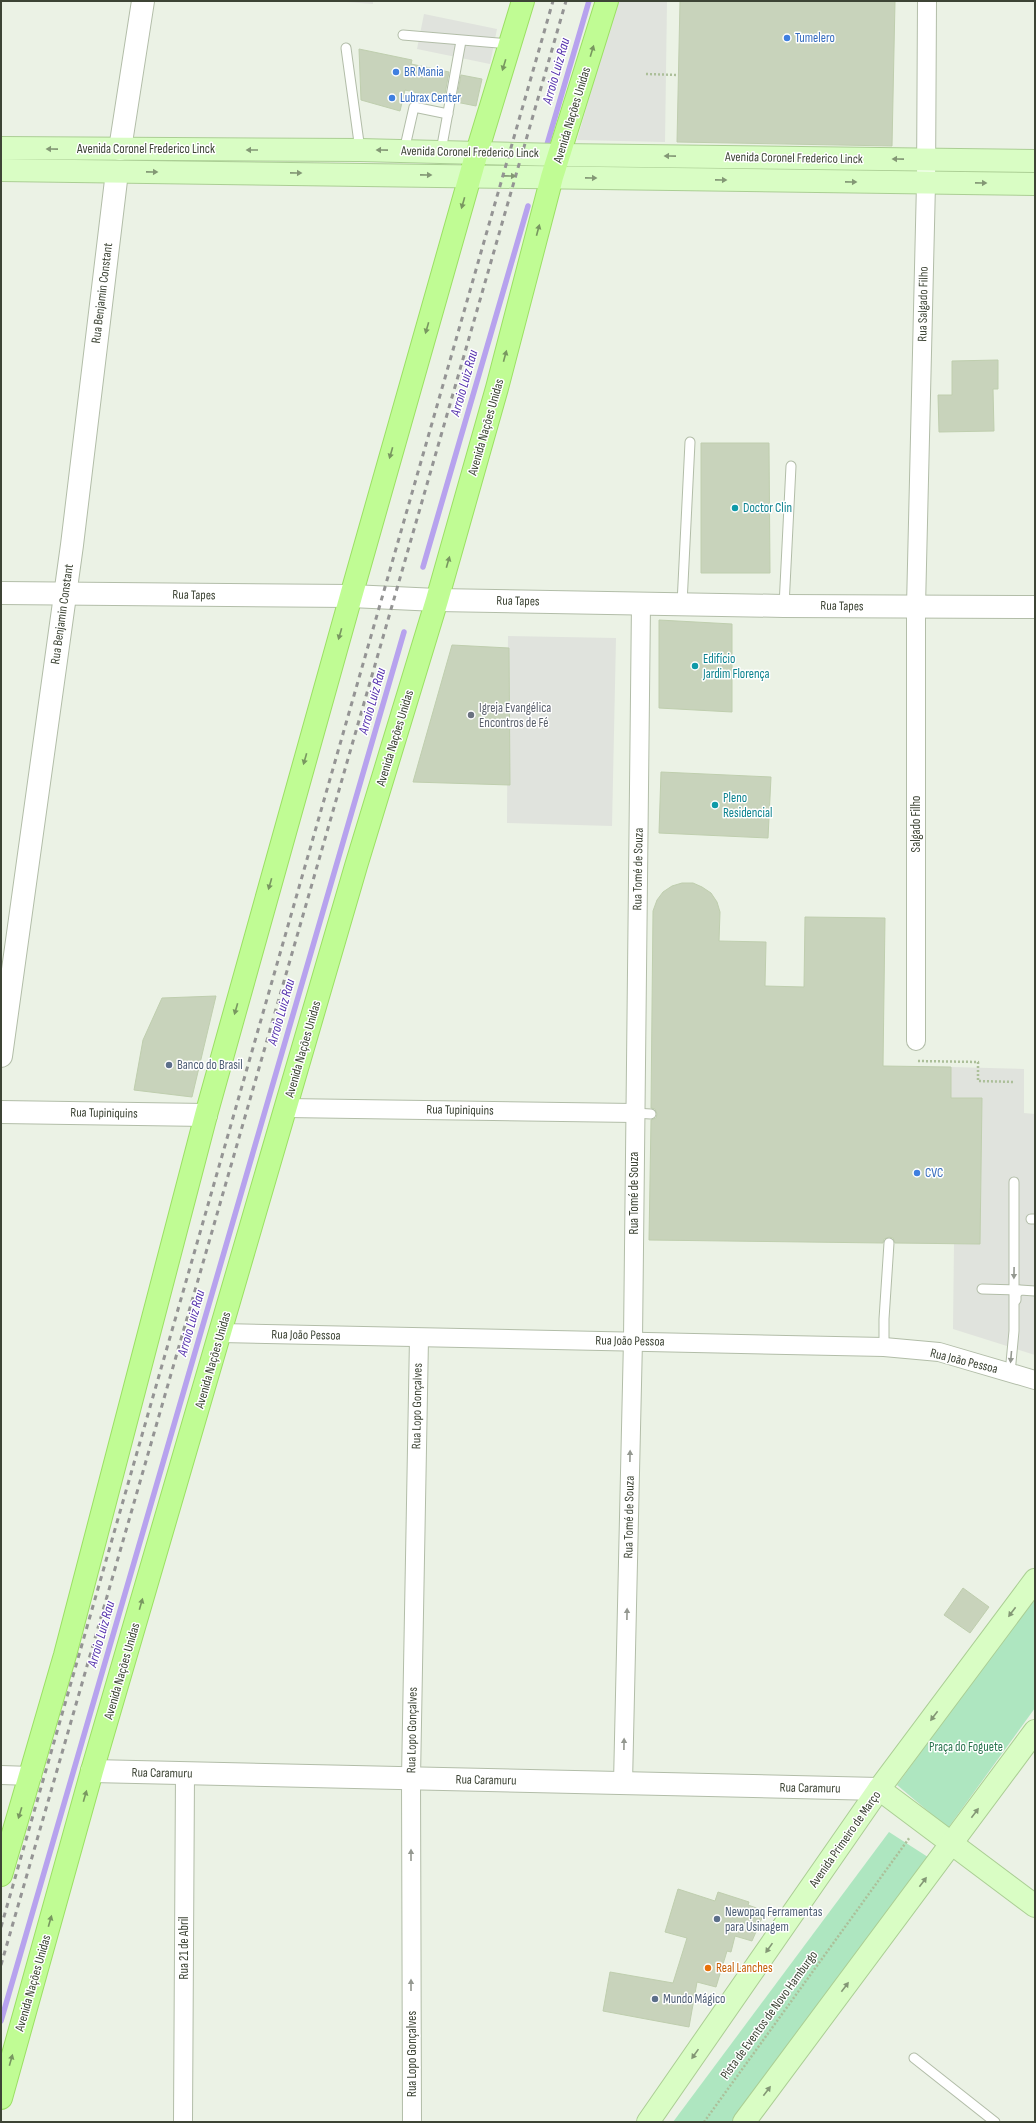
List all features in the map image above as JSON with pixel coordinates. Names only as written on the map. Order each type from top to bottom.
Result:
[{"type":"main road","points":[[1,1875],[32,1776],[206,1115],[350,596],[477,152],[523,1]]},
{"type":"main road","name":"Avenida Nações Unidas","points":[[1,2098],[92,1771],[356,866],[437,600],[497,388],[552,177],[608,1]]},
{"type":"main road","name":"Avenida Coronel Frederico Linck","points":[[1,148],[442,151],[560,155],[642,152],[799,158],[1035,161]]},
{"type":"main road","points":[[799,158],[799,181]]},
{"type":"main road","name":"Avenida Coronel Frederico Linck","points":[[1,170],[471,175],[1035,184]]},
{"type":"main road","name":"Avenida Primeiro de Março","points":[[648,2122],[879,1789],[1035,1580]]},
{"type":"main road","points":[[744,2122],[1035,1731]]},
{"type":"main road","points":[[879,1789],[1035,1906]]},
{"type":"street","points":[[120,149],[143,1]]},
{"type":"street","name":"Rua Salgado Filho","points":[[916,607],[927,159],[927,1]]},
{"type":"street","name":"Rua Benjamin Constant","points":[[1,1056],[65,594],[117,172],[112,166],[110,159],[120,149]]},
{"type":"street","name":"Rua Tapes","points":[[1,593],[350,596],[437,600],[641,602],[784,606],[1035,607]]},
{"type":"street","name":"Rua Tomé de Souza","points":[[623,1783],[633,1340],[642,1114],[641,602]]},
{"type":"street","name":"Salgado Filho","points":[[916,607],[916,1041]]},
{"type":"street","name":"Rua Tupiniquins","points":[[286,1108],[642,1114]]},
{"type":"street","name":"Rua Tupiniquins","points":[[1,1112],[206,1115]]},
{"type":"street","name":"Rua João Pessoa","points":[[221,1333],[419,1338],[633,1340],[884,1347],[939,1352],[1035,1380]]},
{"type":"street","name":"Rua Lopo Gonçalves","points":[[412,2122],[411,1778],[419,1338]]},
{"type":"street","name":"Rua Caramuru","points":[[92,1771],[879,1789]]},
{"type":"street","name":"Rua 21 de Abril","points":[[183,2122],[185,1773]]},
{"type":"street","points":[[1,1775],[32,1776]]},
{"type":"lane","points":[[403,35],[510,44]]},
{"type":"lane","points":[[442,151],[461,41]]},
{"type":"lane","points":[[346,48],[360,150]]},
{"type":"lane","points":[[404,151],[414,107],[448,114]]},
{"type":"lane","points":[[682,604],[690,442]]},
{"type":"lane","points":[[784,606],[791,466]]},
{"type":"lane","points":[[1010,1373],[1017,1290],[1014,1255],[1014,1182]]},
{"type":"lane","points":[[884,1347],[884,1319],[889,1243]]},
{"type":"lane","points":[[982,1289],[1035,1291]]},
{"type":"lane","points":[[914,2058],[995,2122]]},
{"type":"path","points":[[646,74],[678,75]]},
{"type":"path","points":[[916,1041],[915,1060],[978,1062],[978,1081],[1015,1082]]},
{"type":"path","name":"Pista de Eventos de Novo Hamburgo","points":[[704,2122],[921,1822]]},
{"type":"green space","name":"Praça do Foguete","points":[[1035,1594],[1035,1708],[948,1828],[897,1785]]},
{"type":"green space","points":[[889,1832],[931,1859],[734,2122],[673,2122]]},
{"type":"shaded area","points":[[334,1],[373,1],[373,4]]},
{"type":"shaded area","points":[[617,1],[667,1],[665,142],[577,140]]},
{"type":"shaded area","points":[[424,14],[497,29],[490,64],[417,49]]},
{"type":"shaded area","points":[[508,636],[616,638],[612,826],[507,823]]},
{"type":"shaded area","points":[[951,1067],[1024,1069],[1024,1113],[1035,1114],[1035,1355],[953,1329],[954,1244],[980,1244],[982,1098],[951,1098]]},
{"type":"building","name":"Tumelero","points":[[680,1],[895,1],[892,146],[677,142]]},
{"type":"building","points":[[359,49],[412,60],[411,64],[449,72],[444,99],[405,90],[400,111],[361,100]]},
{"type":"building","points":[[461,75],[482,79],[476,106],[456,102]]},
{"type":"building","points":[[998,360],[998,389],[993,389],[994,431],[939,432],[938,395],[952,395],[952,361]]},
{"type":"building","name":"Doctor Clin","points":[[701,443],[769,443],[770,573],[701,573]]},
{"type":"building","name":"Edifício Jardim Florença","points":[[659,620],[732,624],[732,712],[659,708]]},
{"type":"building","name":"Igreja Evangélica Encontros de Fé","points":[[452,645],[509,648],[510,785],[413,782]]},
{"type":"building","name":"Pleno Residencial","points":[[661,772],[771,777],[768,838],[659,833]]},
{"type":"building","points":[[682,883],[693,883],[702,887],[711,893],[717,902],[720,912],[719,941],[766,942],[765,986],[804,987],[805,917],[885,918],[883,1066],[951,1067],[951,1098],[982,1098],[980,1244],[895,1243],[893,1238],[889,1237],[884,1239],[883,1243],[649,1240],[651,1120],[656,1118],[657,1114],[655,1109],[651,1108],[653,911],[657,900],[663,892],[672,886]]},
{"type":"building","name":"Banco do Brasil","points":[[216,996],[192,1097],[134,1090],[143,1040],[162,998]]},
{"type":"building","points":[[963,1588],[989,1607],[970,1633],[944,1615]]},
{"type":"building","points":[[678,1889],[715,1901],[718,1892],[749,1902],[748,1905],[765,1911],[752,1941],[735,1936],[731,1952],[727,1951],[716,1987],[697,1982],[689,2027],[603,2011],[610,1972],[673,1983],[687,1938],[665,1932]]},
{"type":"waterway","name":"Arroio Luiz Rau","points":[[546,148],[589,1]]},
{"type":"waterway","name":"Arroio Luiz Rau","points":[[423,567],[528,206]]},
{"type":"waterway","name":"Arroio Luiz Rau","points":[[1,2021],[404,632]]},
{"type":"railway","points":[[1,1927],[553,1]]},
{"type":"railway","points":[[1,1965],[566,1]]},
{"type":"place","name":"Tumelero","points":[[787,38]]},
{"type":"place","name":"BR Mania","points":[[396,72]]},
{"type":"place","name":"Lubrax Center","points":[[392,98]]},
{"type":"place","name":"Doctor Clin","points":[[735,508]]},
{"type":"place","name":"Edifício Jardim Florença","points":[[695,666]]},
{"type":"place","name":"Igreja Evangélica Encontros de Fé","points":[[471,715]]},
{"type":"place","name":"Pleno Residencial","points":[[715,805]]},
{"type":"place","name":"Banco do Brasil","points":[[169,1065]]},
{"type":"place","name":"CVC","points":[[917,1173]]},
{"type":"place","name":"Newopaq Ferramentas para Usinagem","points":[[717,1919]]},
{"type":"place","name":"Real Lanches","points":[[708,1968]]},
{"type":"place","name":"Mundo Mágico","points":[[655,1999]]}]
